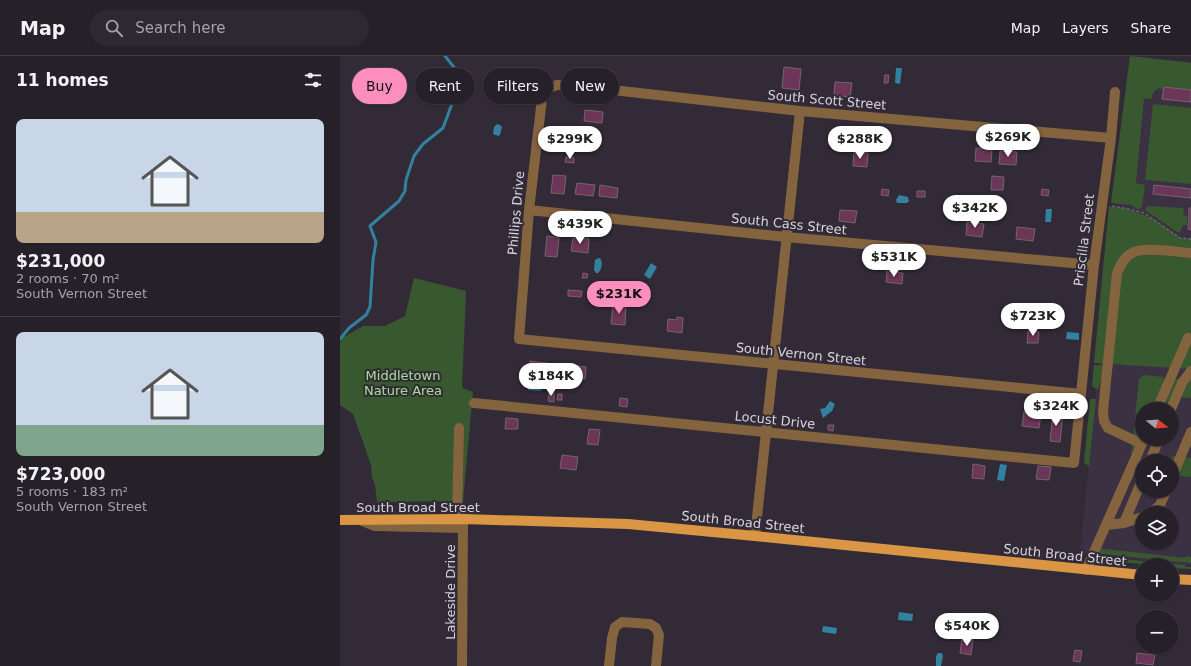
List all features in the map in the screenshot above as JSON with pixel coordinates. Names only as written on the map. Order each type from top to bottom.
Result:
[{"type":"main road","name":"South Broad Street","points":[[340,520],[628,524],[1135,575]]},
{"type":"main road","points":[[1179,579],[1191,580]]},
{"type":"street","name":"South Scott Street","points":[[553,86],[568,85],[800,111],[1110,138]]},
{"type":"street","name":"Priscilla Street","points":[[1074,463],[1094,266],[1115,92]]},
{"type":"street","name":"Phillips Drive","points":[[519,338],[529,210],[541,104]]},
{"type":"street","points":[[755,536],[800,111]]},
{"type":"street","name":"South Cass Street","points":[[529,210],[786,237],[1094,266]]},
{"type":"street","points":[[1135,438],[1108,428],[1104,421],[1103,411],[1117,273],[1123,261],[1132,253],[1143,249],[1191,253]]},
{"type":"street","points":[[1160,402],[1190,336]]},
{"type":"street","name":"South Vernon Street","points":[[519,338],[1080,394]]},
{"type":"street","points":[[1174,402],[1182,383],[1191,370]]},
{"type":"street","name":"Locust Drive","points":[[474,403],[1074,463]]},
{"type":"street","name":"Lakeside Drive","points":[[459,428],[462,666]]},
{"type":"street","points":[[1179,460],[1191,432]]},
{"type":"street","points":[[1086,570],[1141,446]]},
{"type":"street","points":[[1124,523],[1135,497]]},
{"type":"street","points":[[1107,525],[1124,523],[1135,519]]},
{"type":"street","points":[[609,666],[612,638],[615,627],[622,622],[650,624],[656,628],[659,635],[656,666]]},
{"type":"path","points":[[1102,205],[1144,213],[1180,238],[1191,239]]},
{"type":"shaded area","points":[[1130,56],[1191,62],[1191,566],[1179,565],[1179,558],[1135,558],[1135,559],[1080,553]]},
{"type":"green space","points":[[1130,56],[1191,63],[1191,90],[1164,87],[1163,90],[1159,88],[1155,91],[1152,95],[1152,99],[1144,98],[1136,183],[1145,185],[1142,206],[1140,209],[1137,209],[1131,205],[1111,203]]},
{"type":"green space","points":[[1153,104],[1191,108],[1191,184],[1145,180]]},
{"type":"green space","points":[[1109,206],[1125,208],[1152,218],[1180,238],[1191,239],[1191,369],[1094,363]]},
{"type":"green space","points":[[1147,206],[1184,208],[1183,215],[1187,216],[1187,225],[1182,226],[1180,232],[1177,232],[1145,210]]},
{"type":"green space","name":"Middletown Nature Area","points":[[414,278],[466,291],[462,388],[473,392],[463,501],[377,502],[371,465],[353,414],[340,405],[340,343],[342,338],[363,326],[385,326],[405,316]]},
{"type":"green space","points":[[1094,365],[1114,366],[1101,379],[1098,390],[1092,386]]},
{"type":"green space","points":[[1144,375],[1163,377],[1162,401],[1137,402],[1139,379]]},
{"type":"green space","points":[[1168,378],[1191,380],[1191,398],[1178,397],[1172,402],[1166,402]]},
{"type":"green space","points":[[1090,399],[1096,399],[1089,466],[1084,463]]},
{"type":"green space","points":[[1135,418],[1135,446],[1140,446],[1142,454],[1135,454],[1135,470],[1132,470],[1130,467]]},
{"type":"green space","points":[[1179,457],[1191,458],[1191,477],[1179,476]]},
{"type":"green space","points":[[1096,548],[1185,558],[1186,556],[1191,557],[1191,563],[1179,562],[1179,558],[1142,558],[1092,553]]},
{"type":"green space","points":[[1093,556],[1135,560],[1135,564],[1095,559]]},
{"type":"green space","points":[[1179,564],[1185,565],[1185,567],[1191,567],[1191,569],[1179,568]]},
{"type":"water","points":[[896,68],[902,68],[900,84],[895,83]]},
{"type":"water","points":[[497,124],[502,127],[500,135],[498,136],[493,134],[494,127]]},
{"type":"water","points":[[564,137],[568,137],[571,142],[568,147],[564,147],[561,144],[561,140]]},
{"type":"water","points":[[899,195],[908,197],[909,201],[907,203],[897,203],[896,200]]},
{"type":"water","points":[[1046,209],[1052,209],[1051,222],[1045,222]]},
{"type":"water","points":[[600,258],[602,262],[601,268],[598,273],[596,273],[594,270],[595,260]]},
{"type":"water","points":[[651,263],[657,267],[650,279],[644,275]]},
{"type":"water","points":[[1067,332],[1079,333],[1079,340],[1066,339]]},
{"type":"water","points":[[527,384],[540,384],[542,386],[541,390],[528,390]]},
{"type":"water","points":[[830,401],[835,404],[832,411],[823,418],[820,409],[825,408]]},
{"type":"water","points":[[1000,464],[1007,465],[1004,481],[997,480]]},
{"type":"water","points":[[899,612],[913,614],[912,621],[898,620]]},
{"type":"water","points":[[823,626],[837,628],[836,634],[822,632]]},
{"type":"water","points":[[938,653],[942,653],[943,656],[941,666],[936,666],[936,656]]},
{"type":"building","points":[[784,67],[801,69],[799,90],[782,88]]},
{"type":"building","points":[[885,75],[889,75],[888,83],[884,83]]},
{"type":"building","points":[[835,82],[852,83],[850,97],[834,95]]},
{"type":"building","points":[[1164,87],[1191,90],[1191,102],[1162,99]]},
{"type":"building","points":[[585,110],[603,112],[602,123],[584,121]]},
{"type":"building","points":[[573,132],[576,133],[576,137],[572,137]]},
{"type":"building","points":[[976,148],[992,150],[991,162],[975,161]]},
{"type":"building","points":[[1000,151],[1017,152],[1016,165],[999,164]]},
{"type":"building","points":[[854,152],[868,153],[867,167],[853,166]]},
{"type":"building","points":[[566,157],[574,158],[574,163],[565,162]]},
{"type":"building","points":[[553,175],[566,176],[564,194],[551,193]]},
{"type":"building","points":[[992,176],[1004,177],[1003,190],[991,190]]},
{"type":"building","points":[[577,183],[595,185],[593,196],[575,194]]},
{"type":"building","points":[[600,185],[618,188],[617,198],[599,196]]},
{"type":"building","points":[[1154,185],[1191,189],[1191,198],[1153,194]]},
{"type":"building","points":[[882,189],[889,190],[888,196],[881,195]]},
{"type":"building","points":[[1042,189],[1049,190],[1048,196],[1041,195]]},
{"type":"building","points":[[917,191],[925,191],[925,197],[917,197]]},
{"type":"building","points":[[1189,208],[1191,208],[1191,230],[1188,229]]},
{"type":"building","points":[[840,210],[857,211],[855,223],[839,221]]},
{"type":"building","points":[[967,222],[984,224],[982,237],[966,235]]},
{"type":"building","points":[[1017,227],[1035,229],[1033,241],[1016,239]]},
{"type":"building","points":[[547,236],[559,238],[557,257],[545,256]]},
{"type":"building","points":[[573,238],[589,239],[588,253],[571,251]]},
{"type":"building","points":[[887,271],[903,273],[902,284],[886,282]]},
{"type":"building","points":[[583,273],[588,274],[587,278],[582,278]]},
{"type":"building","points":[[589,289],[594,289],[593,296],[589,295]]},
{"type":"building","points":[[568,290],[582,291],[581,297],[568,296]]},
{"type":"building","points":[[613,304],[626,305],[625,325],[611,324]]},
{"type":"building","points":[[1043,309],[1054,310],[1052,322],[1042,321]]},
{"type":"building","points":[[677,317],[683,318],[682,333],[667,331],[668,319],[677,320]]},
{"type":"building","points":[[1028,331],[1039,332],[1038,343],[1027,343]]},
{"type":"building","points":[[530,361],[554,364],[552,382],[544,381],[544,376],[529,375]]},
{"type":"building","points":[[568,365],[586,367],[585,379],[567,377]]},
{"type":"building","points":[[549,393],[554,393],[554,402],[548,401]]},
{"type":"building","points":[[558,394],[562,394],[562,400],[557,400]]},
{"type":"building","points":[[620,398],[628,399],[627,407],[619,406]]},
{"type":"building","points":[[1047,404],[1052,404],[1051,410],[1046,410]]},
{"type":"building","points":[[1024,412],[1041,414],[1039,428],[1022,426]]},
{"type":"building","points":[[1053,412],[1063,413],[1060,442],[1050,441]]},
{"type":"building","points":[[506,418],[518,419],[518,429],[505,429]]},
{"type":"building","points":[[828,425],[834,425],[833,431],[828,430]]},
{"type":"building","points":[[589,429],[600,430],[598,445],[587,444]]},
{"type":"building","points":[[562,455],[578,457],[576,470],[560,468]]},
{"type":"building","points":[[973,464],[985,466],[984,479],[972,478]]},
{"type":"building","points":[[1038,466],[1051,467],[1049,480],[1036,479]]},
{"type":"building","points":[[962,639],[973,640],[971,655],[960,653]]},
{"type":"building","points":[[1075,650],[1082,651],[1080,662],[1073,661]]},
{"type":"building","points":[[1137,654],[1155,655],[1153,665],[1136,663]]},
{"type":"waterway","points":[[340,339],[349,328],[366,315],[370,307],[373,260],[376,242],[370,226],[399,201],[405,191],[406,180],[414,156],[423,144],[443,128],[453,101],[457,71],[445,56]]}]
